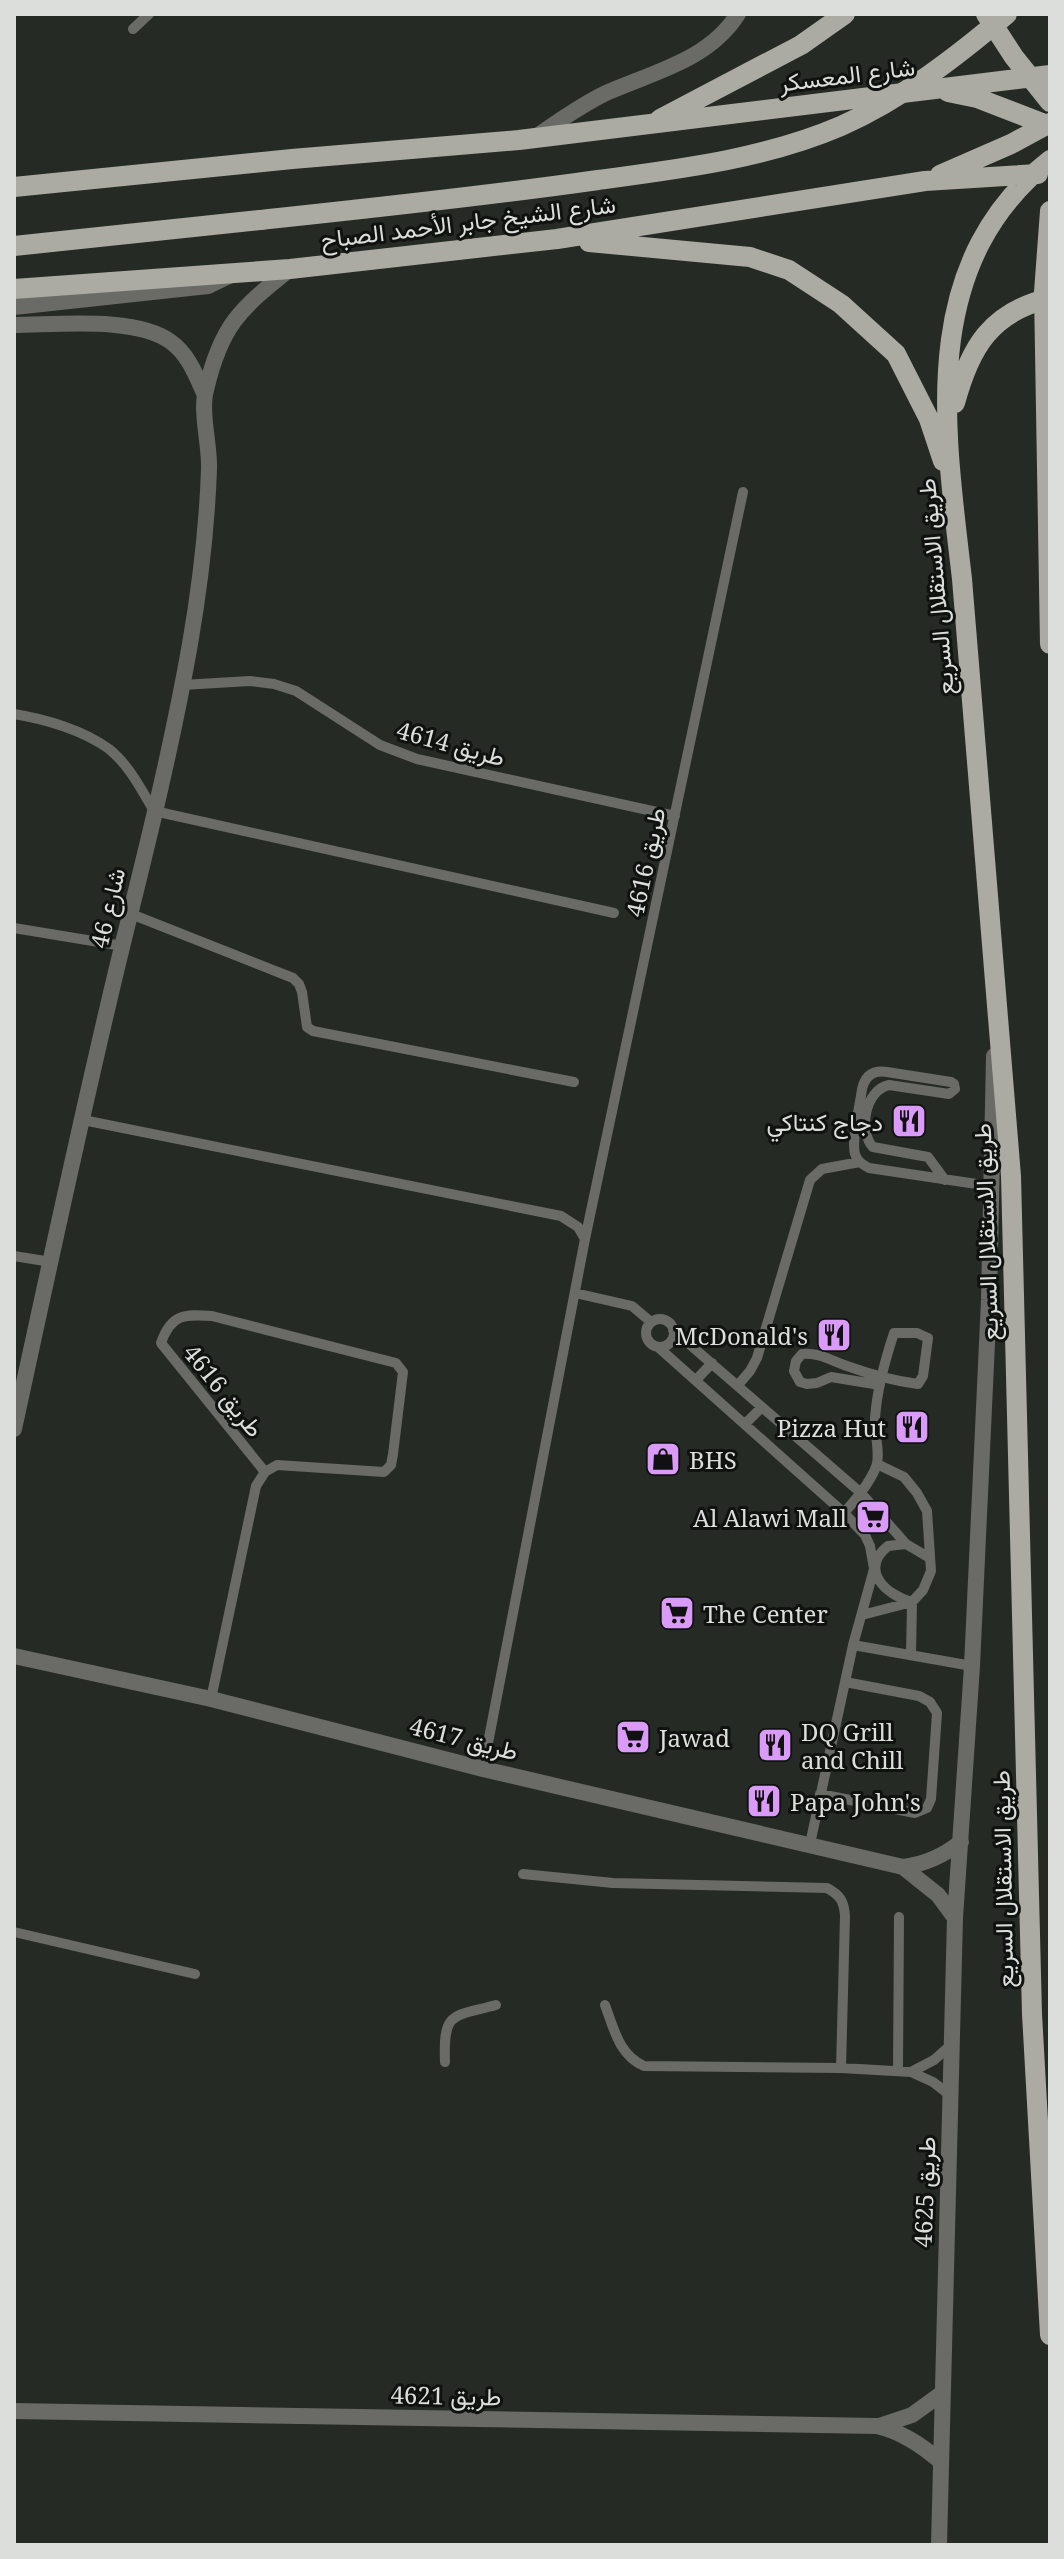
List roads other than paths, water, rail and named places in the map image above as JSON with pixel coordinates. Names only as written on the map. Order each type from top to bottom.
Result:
[{"type":"main road","points":[[14,187],[277,160],[452,148],[650,124],[801,45],[845,14]]},
{"type":"main road","points":[[986,14],[1050,102]]},
{"type":"main road","points":[[14,246],[524,191],[692,168],[753,155],[811,138],[870,112],[950,60],[1007,14]]},
{"type":"main road","name":"شارع المعسكر","points":[[650,124],[1050,75]]},
{"type":"main road","points":[[933,89],[977,98],[1049,124]]},
{"type":"main road","points":[[925,181],[1049,124]]},
{"type":"main road","name":"طريق الاستقلال السريع","points":[[1050,160],[1041,173],[1000,208],[968,267],[950,334],[949,427],[951,488],[963,595],[1011,1176],[1032,2014],[1050,2335]]},
{"type":"main road","points":[[925,181],[1041,173]]},
{"type":"main road","name":"شارع الشيخ جابر الأحمد الصباح","points":[[14,289],[290,269],[557,239],[925,181]]},
{"type":"main road","points":[[1050,211],[1044,292],[1050,644]]},
{"type":"main road","points":[[557,239],[750,257],[789,270],[841,304],[896,354],[929,419],[951,488]]},
{"type":"main road","points":[[949,427],[976,345],[1011,311],[1050,298]]},
{"type":"street","points":[[534,138],[603,94],[688,58],[708,46],[738,14]]},
{"type":"street","name":"شارع 46","points":[[204,393],[221,342],[231,323],[245,306],[290,269]]},
{"type":"street","points":[[14,307],[208,286],[237,271]]},
{"type":"street","name":"شارع 46","points":[[14,325],[125,325],[171,341],[189,361],[204,393],[209,466],[202,569],[182,685],[14,1429]]},
{"type":"street","name":"طريق 4625","points":[[939,2545],[955,1918],[972,1666],[989,1300],[993,1064],[1000,1032]]},
{"type":"street","name":"طريق 4617","points":[[14,1656],[211,1699],[483,1769],[903,1867],[938,1895],[955,1918]]},
{"type":"street","points":[[903,1867],[932,1860],[961,1842]]},
{"type":"street","name":"طريق 4621","points":[[877,2426],[912,2415],[941,2394]]},
{"type":"street","name":"طريق 4621","points":[[14,2411],[877,2426],[894,2430],[940,2461]]},
{"type":"lane","points":[[133,29],[149,14]]},
{"type":"lane","name":"طريق 4616","points":[[483,1769],[585,1239],[743,492]]},
{"type":"lane","name":"طريق 4614","points":[[182,685],[250,681],[274,684],[296,691],[380,745],[417,759],[675,816]]},
{"type":"lane","points":[[14,714],[75,731],[109,749],[129,770],[154,811],[614,913]]},
{"type":"lane","points":[[131,914],[293,978],[299,984],[307,1027],[313,1031],[574,1082]]},
{"type":"lane","points":[[14,928],[123,946]]},
{"type":"lane","points":[[945,1180],[928,1157],[873,1147],[865,1134],[870,1099],[880,1087],[889,1085],[949,1094],[955,1089],[951,1082],[878,1071],[870,1074],[864,1081],[854,1144],[860,1162],[869,1168],[945,1180],[990,1186]]},
{"type":"lane","points":[[83,1120],[561,1216],[578,1227],[585,1239]]},
{"type":"lane","points":[[738,1385],[757,1358],[810,1180],[822,1169],[860,1162]]},
{"type":"lane","points":[[14,1256],[51,1262]]},
{"type":"lane","points":[[575,1293],[632,1306],[651,1322],[664,1320],[861,1493],[906,1544],[928,1557]]},
{"type":"lane","name":"طريق 4616","points":[[211,1699],[256,1486],[265,1472],[277,1465],[384,1472],[391,1465],[403,1372],[396,1363],[212,1316],[186,1314],[167,1326],[161,1343],[265,1472]]},
{"type":"lane","points":[[651,1322],[646,1330],[647,1339],[844,1513],[865,1535],[874,1569],[884,1587],[912,1602]]},
{"type":"lane","points":[[658,1347],[668,1344],[674,1335],[673,1330]]},
{"type":"lane","points":[[844,1513],[861,1493],[877,1464],[875,1430],[881,1381],[894,1333],[927,1336],[922,1381],[918,1384],[881,1381],[831,1377],[807,1384],[800,1382],[794,1371],[796,1361],[802,1354],[812,1353],[881,1381]]},
{"type":"lane","points":[[696,1380],[712,1363]]},
{"type":"lane","points":[[745,1424],[762,1407]]},
{"type":"lane","points":[[862,1615],[912,1602],[929,1578],[927,1511],[904,1477],[877,1464]]},
{"type":"lane","points":[[810,1844],[853,1645],[876,1560],[888,1546],[906,1544]]},
{"type":"lane","points":[[911,1655],[912,1602]]},
{"type":"lane","points":[[853,1645],[972,1666]]},
{"type":"lane","points":[[820,1794],[915,1813],[927,1808],[931,1799],[937,1713],[934,1707],[919,1696],[845,1682]]},
{"type":"lane","points":[[523,1874],[613,1883],[827,1888],[838,1894],[844,1904],[845,1916],[841,2068]]},
{"type":"lane","points":[[898,2071],[899,1917]]},
{"type":"lane","points":[[14,1932],[195,1974]]},
{"type":"lane","points":[[445,2062],[444,2032],[453,2017],[496,2005]]},
{"type":"lane","points":[[605,2005],[625,2053],[644,2066],[841,2068],[911,2072],[933,2082],[951,2096]]},
{"type":"lane","points":[[911,2072],[934,2060],[953,2042]]},
{"type":"place","name":"دجاج كنتاكي","points":[[909,1121]]},
{"type":"place","name":"McDonald's","points":[[834,1335]]},
{"type":"place","name":"Pizza Hut","points":[[912,1427]]},
{"type":"place","name":"BHS","points":[[663,1459]]},
{"type":"place","name":"Al Alawi Mall","points":[[873,1517]]},
{"type":"place","name":"The Center","points":[[677,1613]]},
{"type":"place","name":"Jawad","points":[[633,1737]]},
{"type":"place","name":"DQ Grill and Chill","points":[[775,1745]]},
{"type":"place","name":"Papa John's","points":[[764,1801]]}]
